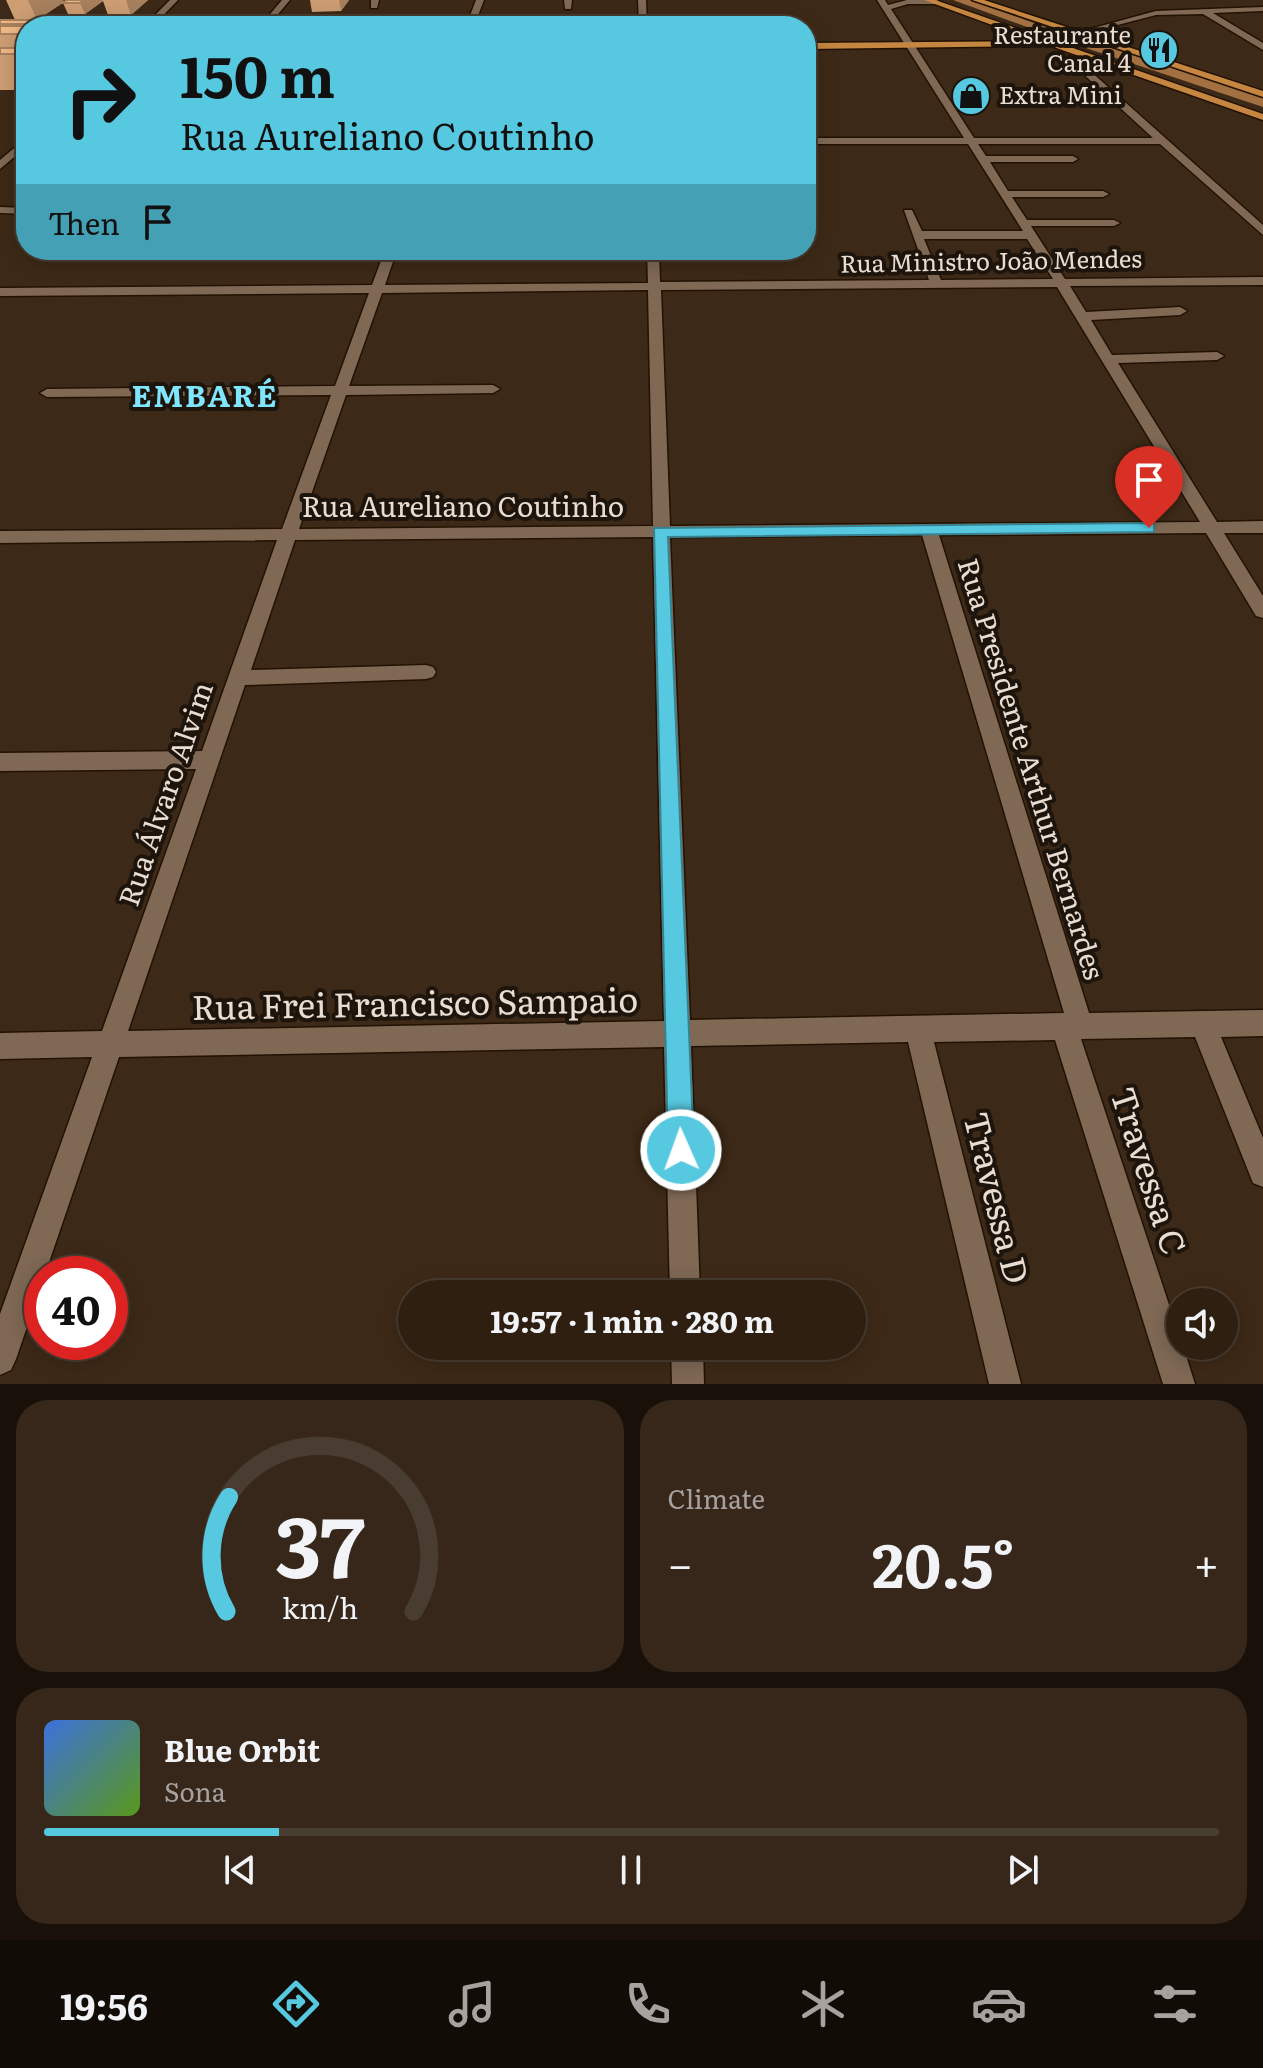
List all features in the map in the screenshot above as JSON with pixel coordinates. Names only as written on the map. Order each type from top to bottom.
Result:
[{"type":"main road","points":[[976,0],[1263,94]]},
{"type":"main road","points":[[932,1],[1263,117]]},
{"type":"main road","points":[[816,46],[1032,44],[1075,34]]},
{"type":"street","points":[[158,16],[174,0]]},
{"type":"street","points":[[272,16],[286,0]]},
{"type":"street","points":[[1187,0],[1263,47]]},
{"type":"street","points":[[932,1],[884,4],[1082,316],[1263,611]]},
{"type":"street","points":[[1075,34],[1144,15],[1263,9]]},
{"type":"street","points":[[1102,60],[1083,70],[1263,231]]},
{"type":"street","points":[[816,141],[1161,141]]},
{"type":"street","points":[[5,146],[16,145]]},
{"type":"street","points":[[0,166],[16,151]]},
{"type":"street","points":[[983,159],[1073,159]]},
{"type":"street","points":[[1005,194],[1103,194]]},
{"type":"street","points":[[908,212],[937,285]]},
{"type":"street","points":[[917,235],[1114,223]]},
{"type":"street","name":"Rua Álvaro Alvim","points":[[0,1359],[288,535],[388,260]]},
{"type":"street","points":[[654,260],[685,1280]]},
{"type":"street","name":"Rua Ministro João Mendes","points":[[0,292],[1263,281]]},
{"type":"street","points":[[1082,316],[1180,311]]},
{"type":"street","points":[[1108,359],[1217,356]]},
{"type":"street","points":[[47,393],[493,389]]},
{"type":"street","name":"Rua Aureliano Coutinho","points":[[0,537],[1263,527]]},
{"type":"street","name":"Rua Presidente Arthur Bernardes","points":[[929,530],[1072,1025]]},
{"type":"street","points":[[238,678],[426,672]]},
{"type":"street","points":[[0,762],[210,760]]},
{"type":"street","name":"Rua Frei Francisco Sampaio","points":[[0,1046],[1263,1023]]},
{"type":"street","points":[[1203,1024],[1263,1173]]},
{"type":"street","name":"Travessa C","points":[[1072,1025],[1179,1384]]},
{"type":"street","name":"Travessa D","points":[[918,1029],[1005,1384]]},
{"type":"street","points":[[687,1360],[688,1384]]},
{"type":"building","points":[[67,0],[84,0],[80,3],[63,3]]},
{"type":"building","points":[[0,20],[16,20],[16,24],[0,24]]},
{"type":"building","points":[[0,26],[16,26],[16,34],[0,34]]},
{"type":"building","points":[[0,48],[16,48],[16,54],[0,54]]},
{"type":"waterway","points":[[959,0],[1056,33]]},
{"type":"waterway","points":[[1090,45],[1263,103]]},
{"type":"place","name":"Restaurante Canal 4","points":[[1159,50]]},
{"type":"place","name":"Extra Mini","points":[[971,96]]},
{"type":"district","name":"EMBARÉ","points":[[205,397]]},
{"type":"route","points":[[681,1150],[660,532],[1149,528]]}]
